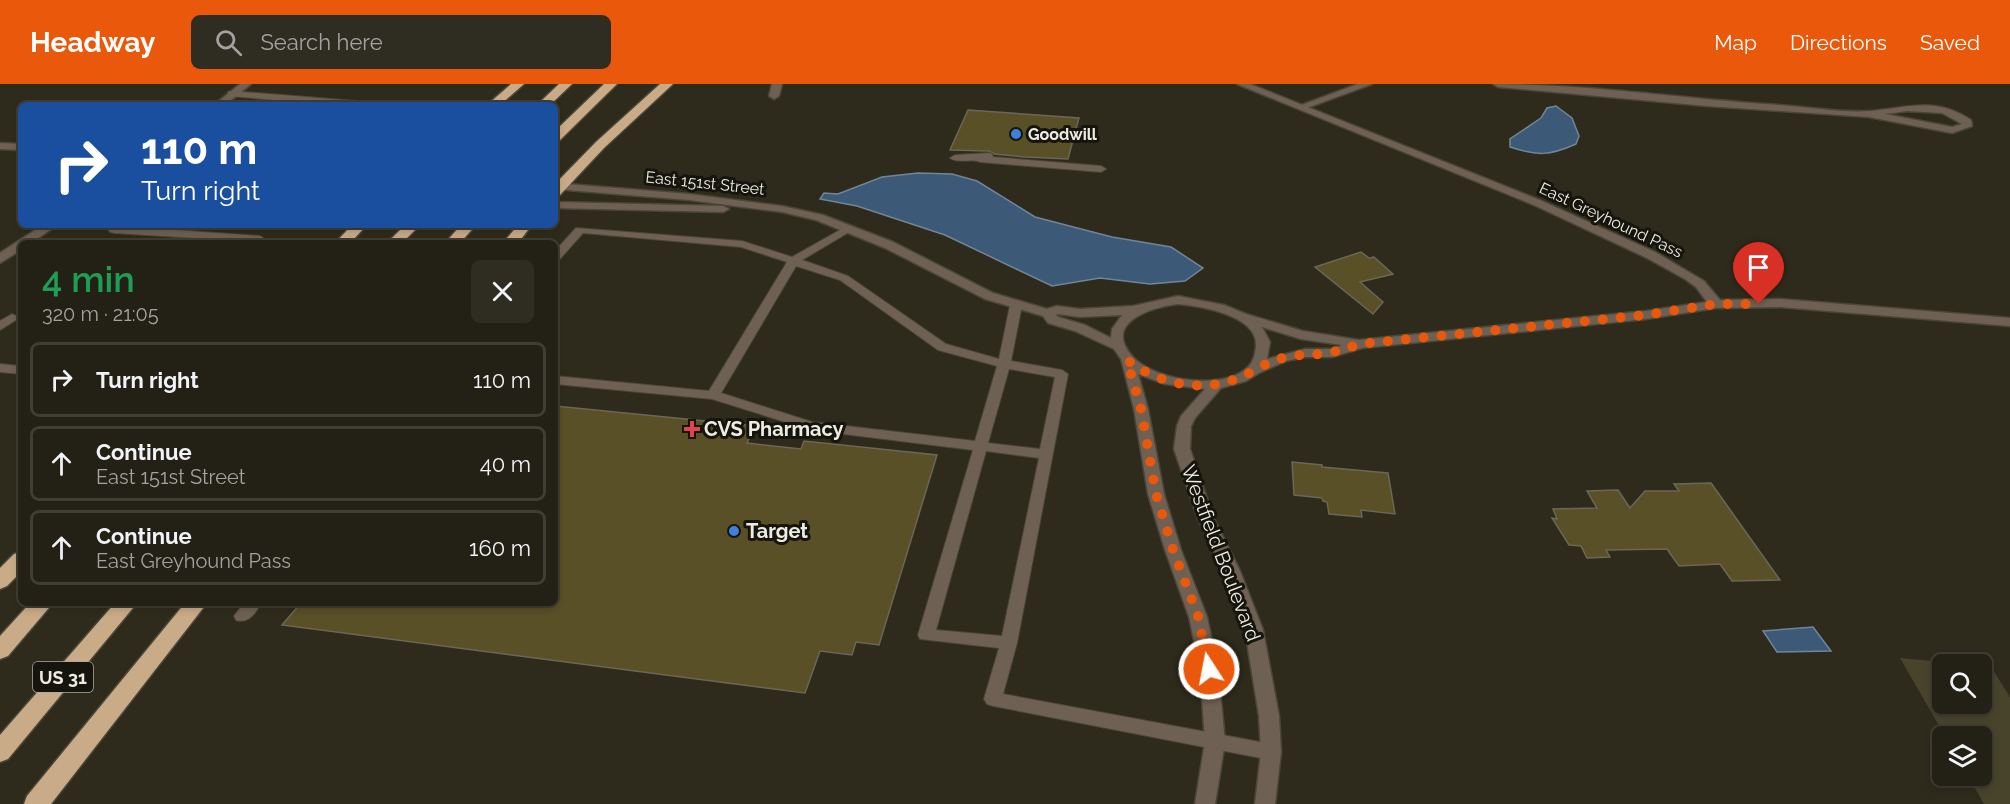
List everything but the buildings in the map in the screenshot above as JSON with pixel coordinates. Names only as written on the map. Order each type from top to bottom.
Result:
[{"type":"highway","points":[[497,102],[518,84]]},
{"type":"highway","points":[[546,102],[566,84]]},
{"type":"highway","points":[[558,135],[611,84]]},
{"type":"highway","points":[[558,187],[665,84]]},
{"type":"highway","points":[[345,240],[357,228]]},
{"type":"highway","points":[[397,240],[410,228]]},
{"type":"highway","points":[[455,240],[466,228]]},
{"type":"highway","points":[[512,240],[522,228]]},
{"type":"highway","points":[[0,581],[18,562]]},
{"type":"highway","points":[[0,650],[40,606]]},
{"type":"highway","name":"US 31","points":[[0,752],[124,606]]},
{"type":"highway","points":[[36,804],[195,606]]},
{"type":"street","points":[[222,102],[246,84]]},
{"type":"street","points":[[774,96],[777,84]]},
{"type":"street","name":"East Greyhound Pass","points":[[1242,84],[1538,203],[1651,255],[1700,284],[1716,304]]},
{"type":"street","points":[[1301,107],[1367,84]]},
{"type":"street","points":[[1498,84],[1707,104],[1869,114],[1952,130],[1967,126],[1967,122],[1952,112],[1931,107],[1902,108],[1869,114]]},
{"type":"street","points":[[0,146],[18,147]]},
{"type":"street","name":"East 151st Street","points":[[558,188],[751,204],[819,217],[889,245],[989,296],[1016,306],[1048,313],[1057,310],[1087,313],[1137,310]]},
{"type":"street","name":"East 151st Street","points":[[558,205],[733,210],[848,229]]},
{"type":"street","points":[[28,240],[46,228]]},
{"type":"street","points":[[0,259],[18,247]]},
{"type":"street","points":[[1360,344],[1301,335],[1201,302],[1167,302],[1137,310],[1124,320],[1117,332],[1122,353],[1143,372],[1166,381],[1191,386],[1217,384],[1238,379],[1282,358],[1305,353],[1332,353],[1360,344],[1646,315],[1716,304],[1780,303],[2010,322]]},
{"type":"street","name":"East 151st Street","points":[[1048,313],[1053,320],[1080,328],[1122,353]]},
{"type":"street","points":[[1242,317],[1256,329],[1263,343],[1262,357],[1253,370]]},
{"type":"street","name":"Westfield Boulevard","points":[[1122,353],[1141,409],[1156,494],[1173,550],[1198,616],[1209,669],[1215,742],[1205,804]]},
{"type":"street","name":"Westfield Boulevard","points":[[1217,384],[1188,416],[1184,426],[1182,449],[1206,519],[1232,571],[1254,630],[1269,716],[1270,752],[1265,804]]},
{"type":"lane","points":[[231,94],[332,102]]},
{"type":"lane","points":[[290,102],[294,99]]},
{"type":"lane","points":[[955,158],[982,155],[1050,160],[1063,165]]},
{"type":"lane","points":[[980,159],[1101,169]]},
{"type":"lane","points":[[112,228],[114,230],[260,239]]},
{"type":"lane","points":[[713,395],[793,261],[848,229]]},
{"type":"lane","points":[[558,254],[579,230],[742,244],[844,278],[942,347],[1004,364],[1062,374],[1009,642],[993,699],[1270,752]]},
{"type":"lane","points":[[1009,642],[926,635],[1004,364],[1016,306]]},
{"type":"lane","points":[[0,326],[12,318]]},
{"type":"lane","points":[[0,368],[18,370]]},
{"type":"lane","points":[[558,380],[713,395],[811,426],[1046,454]]},
{"type":"lane","points":[[242,616],[251,606]]},
{"type":"shaded area","points":[[1900,658],[1932,661],[1932,713]]},
{"type":"shaded area","points":[[1992,669],[2010,697],[2010,804],[1984,804],[1974,786],[1992,786],[1992,726],[1939,726],[1932,714],[1992,714]]},
{"type":"water","points":[[1556,106],[1572,118],[1579,136],[1576,144],[1551,153],[1528,152],[1510,147],[1510,139],[1541,118],[1547,108]]},
{"type":"water","points":[[918,173],[952,174],[977,181],[1035,217],[1112,237],[1171,247],[1203,268],[1185,281],[1150,284],[1100,278],[1052,286],[945,235],[857,206],[820,199],[824,193],[838,194],[882,177]]},
{"type":"water","points":[[1813,627],[1831,651],[1777,652],[1763,631]]},
{"type":"place","name":"Goodwill","points":[[1016,134]]},
{"type":"place","name":"CVS Pharmacy","points":[[692,429]]},
{"type":"place","name":"Target","points":[[734,531]]},
{"type":"route","points":[[1209,669],[1198,616],[1173,550],[1156,494],[1141,409],[1127,360],[1143,372],[1166,381],[1191,386],[1217,384],[1238,379],[1282,358],[1305,353],[1332,353],[1360,344],[1646,315],[1716,304],[1759,304]]}]
